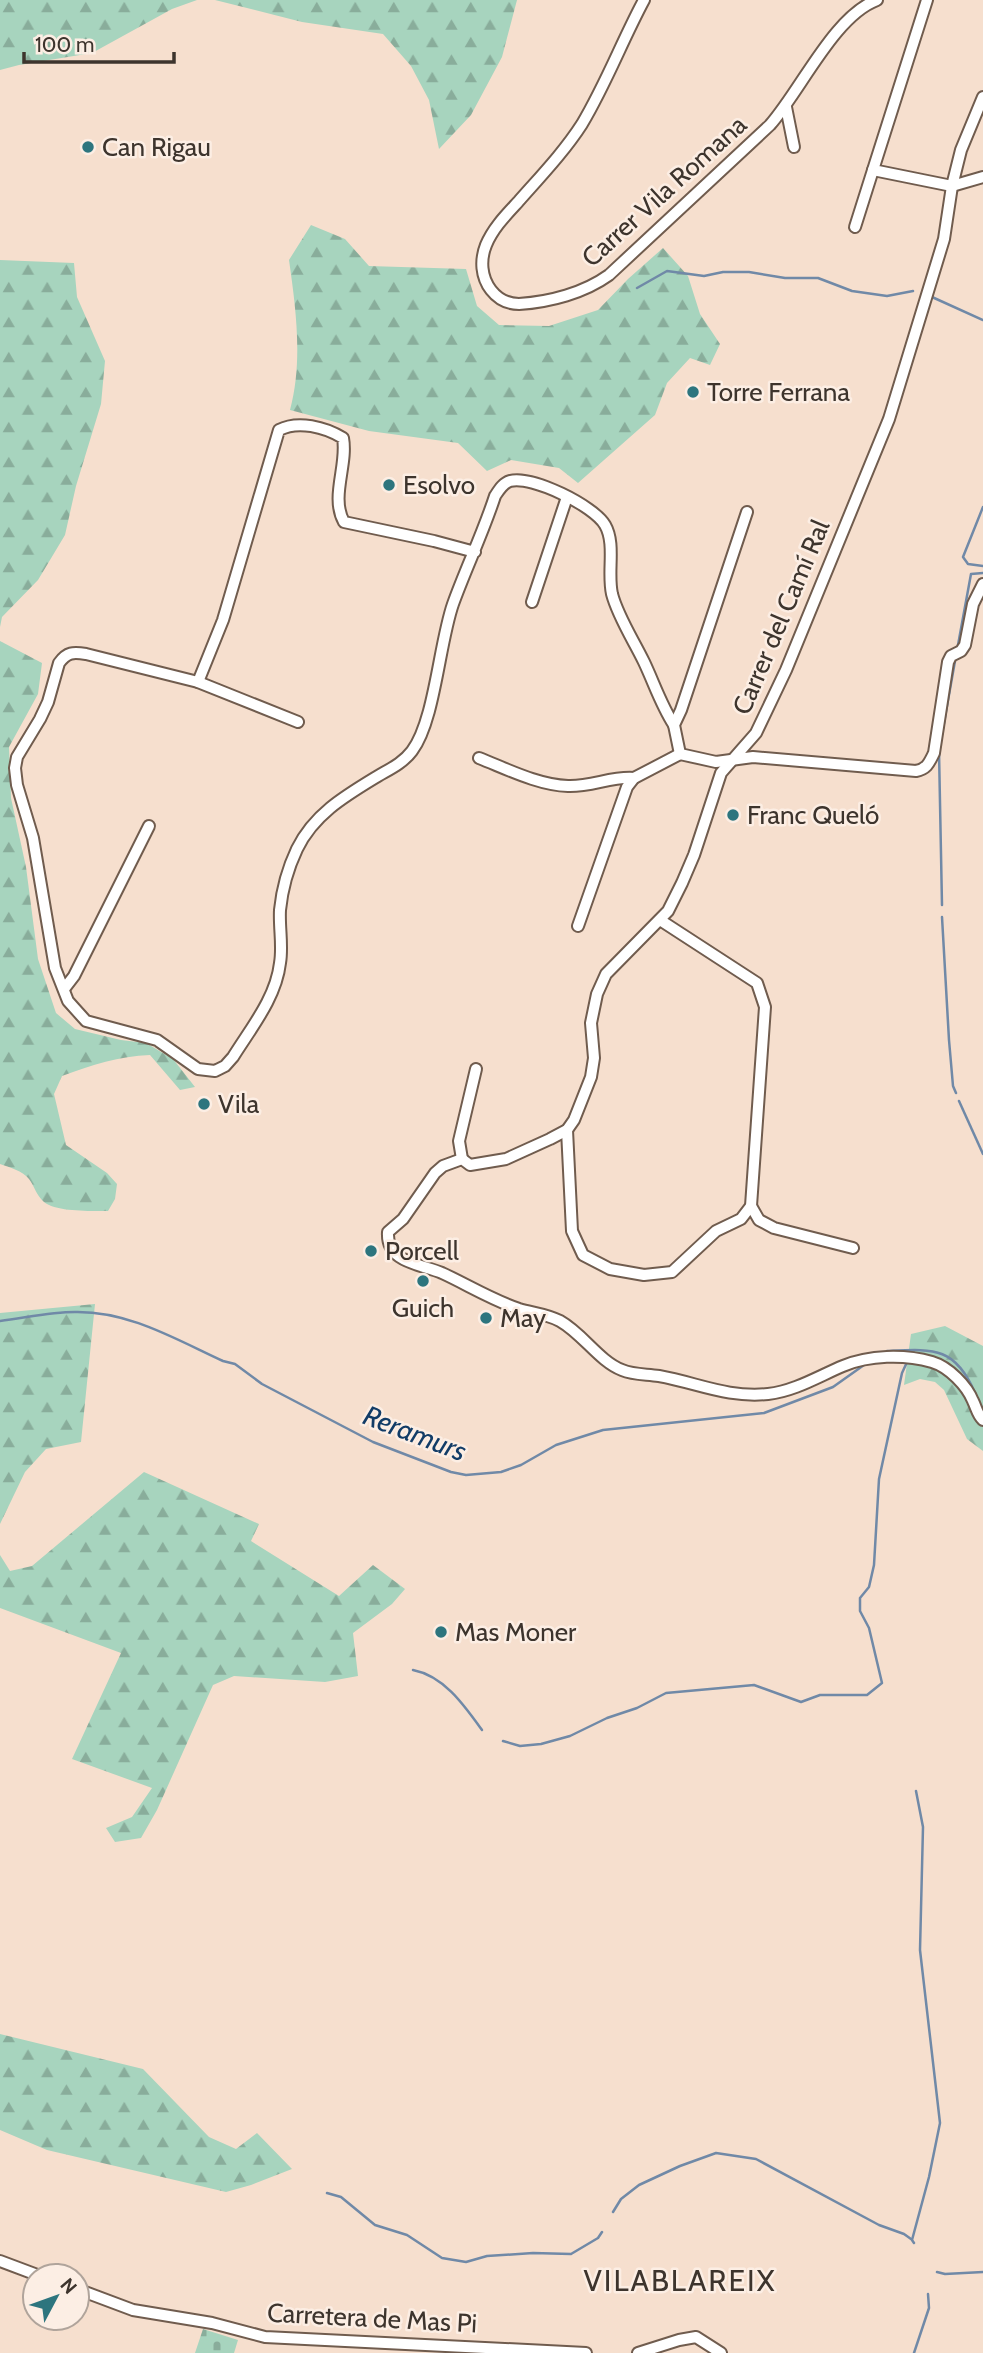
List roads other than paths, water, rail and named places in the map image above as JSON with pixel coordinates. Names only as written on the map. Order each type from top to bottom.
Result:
[{"type":"street","name":"Carrer Vila Romana","points":[[644,0],[596,102],[577,131],[491,234],[485,248],[483,274],[496,296],[505,302],[516,304],[579,292],[594,286],[624,262],[770,125],[786,107],[835,34],[858,10],[877,0]]},
{"type":"street","points":[[855,227],[927,0]]},
{"type":"street","name":"Carrer del Camí Ral","points":[[567,1130],[585,1097],[591,1077],[594,1058],[591,1023],[597,994],[612,967],[668,911],[694,855],[721,773],[757,733],[786,670],[889,419],[944,239],[961,150],[983,97]]},
{"type":"street","name":"Carrer Vila Romana","points":[[786,107],[794,147]]},
{"type":"street","points":[[873,170],[952,186],[983,177]]},
{"type":"street","points":[[198,682],[223,620],[279,430],[292,424],[333,432],[343,438],[345,450],[339,513],[344,522],[475,552]]},
{"type":"street","points":[[298,722],[198,682],[86,654],[69,653],[59,663],[40,719],[17,757],[15,768],[17,785],[33,838],[55,968],[68,1001],[86,1021],[157,1040],[198,1069],[215,1071],[225,1066],[233,1057],[276,983],[281,963],[280,912],[283,888],[297,850],[315,820],[342,797],[399,764],[414,749],[427,717],[453,603],[495,496],[509,481],[523,481],[566,496],[589,509],[603,521],[609,533],[612,596],[655,685],[663,708],[674,725],[680,754]]},
{"type":"street","points":[[532,602],[566,496]]},
{"type":"street","points":[[674,725],[747,512]]},
{"type":"street","points":[[578,926],[627,787],[634,778],[680,754],[716,762],[753,757],[904,770],[923,769],[929,764],[948,662],[951,656],[961,651],[965,645],[973,604],[983,584]]},
{"type":"street","points":[[479,758],[526,776],[569,786],[623,777],[634,778]]},
{"type":"street","points":[[64,989],[74,976],[149,826]]},
{"type":"street","points":[[476,1069],[459,1141],[462,1158],[470,1166],[506,1159],[567,1130],[572,1231],[583,1255],[610,1269],[644,1275],[672,1272],[716,1231],[741,1219],[751,1206],[765,1007],[757,983],[660,920]]},
{"type":"street","points":[[462,1158],[443,1166],[435,1173],[404,1219],[388,1232],[392,1250],[401,1258],[440,1272],[510,1305],[560,1321],[577,1332],[604,1359],[620,1369],[727,1394],[749,1395],[772,1394],[797,1387],[854,1362],[876,1357],[933,1362],[946,1370],[968,1391],[978,1415],[983,1420]]},
{"type":"street","points":[[751,1206],[759,1220],[774,1228],[853,1248]]},
{"type":"street","points":[[0,2261],[21,2269]]},
{"type":"street","name":"Carretera de Mas Pi","points":[[91,2295],[133,2310],[212,2323],[265,2337],[586,2353]]},
{"type":"street","points":[[638,2353],[696,2337],[721,2353]]},
{"type":"waterway","points":[[637,288],[667,271],[704,276],[723,272],[749,272],[785,278],[818,278],[852,291],[887,296],[913,291]]},
{"type":"waterway","points":[[932,297],[983,320]]},
{"type":"waterway","points":[[983,507],[963,557],[968,564],[983,566]]},
{"type":"waterway","points":[[958,645],[971,574],[983,573]]},
{"type":"waterway","points":[[942,734],[955,661]]},
{"type":"waterway","points":[[939,751],[942,905]]},
{"type":"waterway","points":[[942,917],[949,1040],[956,1093]]},
{"type":"waterway","points":[[959,1101],[983,1154]]},
{"type":"waterway","name":"Reramurs","points":[[0,1321],[75,1312],[133,1321],[235,1364],[262,1384],[373,1442],[451,1472],[466,1475],[501,1472],[521,1465],[556,1445],[603,1430],[764,1413],[833,1387],[864,1365]]},
{"type":"waterway","name":"Reramurs","points":[[887,1351],[917,1350],[941,1354],[959,1366],[975,1393]]},
{"type":"waterway","points":[[503,1741],[520,1746],[541,1744],[570,1736],[666,1693],[754,1685],[801,1702],[820,1695],[867,1695],[882,1683],[869,1628],[860,1611],[860,1598],[869,1587],[874,1565],[879,1479],[902,1373],[908,1360]]},
{"type":"waterway","name":"Reramurs","points":[[979,1403],[983,1409]]},
{"type":"waterway","points":[[413,1670],[444,1685],[482,1730]]},
{"type":"waterway","points":[[914,2243],[912,2240],[940,2123],[920,1950],[923,1827],[916,1791]]},
{"type":"waterway","points":[[613,2212],[621,2199],[639,2185],[716,2153],[756,2159],[879,2225],[911,2239]]},
{"type":"waterway","points":[[327,2193],[341,2197],[375,2225],[407,2235],[442,2258],[466,2262],[487,2256],[571,2254],[598,2238],[602,2232]]},
{"type":"waterway","points":[[937,2272],[983,2272]]},
{"type":"waterway","points":[[914,2353],[929,2308],[928,2294]]},
{"type":"place","name":"Can Rigau","points":[[88,147]]},
{"type":"place","name":"Torre Ferrana","points":[[693,392]]},
{"type":"place","name":"Esolvo","points":[[389,485]]},
{"type":"place","name":"Franc Queló","points":[[733,815]]},
{"type":"place","name":"Vila","points":[[204,1104]]},
{"type":"place","name":"Porcell","points":[[371,1251]]},
{"type":"place","name":"Guich","points":[[423,1281]]},
{"type":"place","name":"May","points":[[486,1318]]},
{"type":"place","name":"Mas Moner","points":[[441,1632]]},
{"type":"district","name":"VILABLAREIX","points":[[680,2280]]}]
